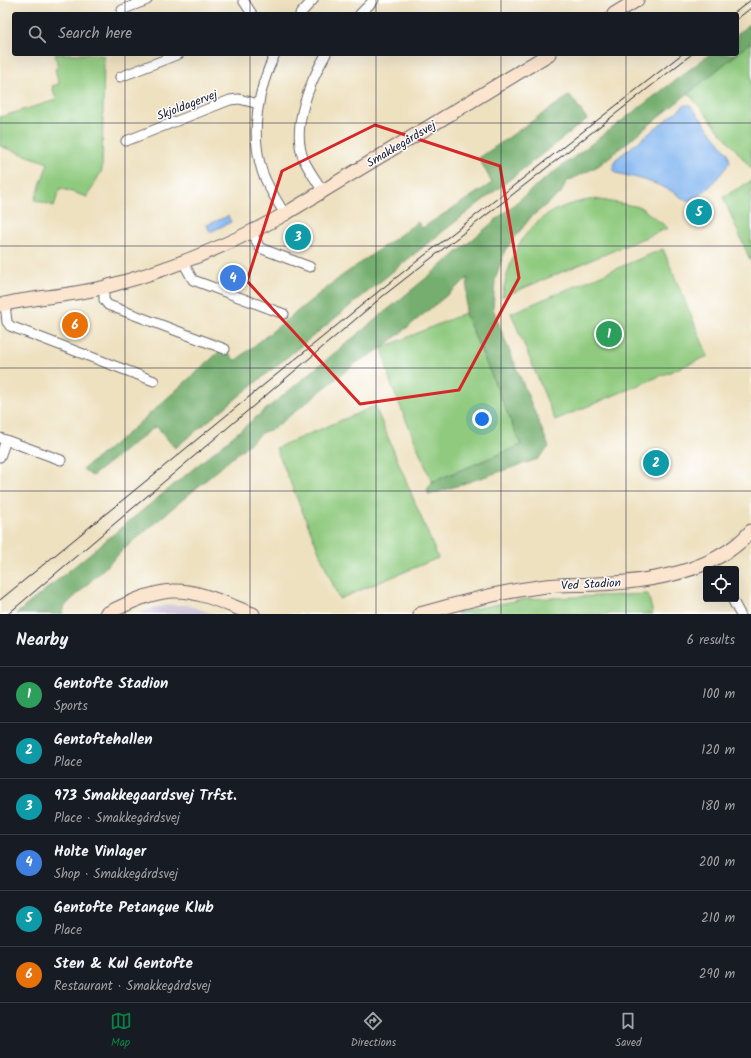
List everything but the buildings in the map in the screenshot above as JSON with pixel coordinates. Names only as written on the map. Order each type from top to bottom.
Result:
[{"type":"street","points":[[122,10],[147,0]]},
{"type":"street","points":[[243,0],[251,12]]},
{"type":"street","points":[[302,12],[313,0]]},
{"type":"street","points":[[362,12],[374,0]]},
{"type":"street","points":[[617,12],[638,0]]},
{"type":"street","points":[[120,77],[174,56]]},
{"type":"street","points":[[274,56],[264,82],[259,104],[256,127],[257,150],[262,172],[284,214]]},
{"type":"street","points":[[323,192],[304,159],[300,144],[300,123],[306,98],[315,73],[325,56]]},
{"type":"street","name":"Smakkegårdsvej","points":[[154,380],[10,326],[7,322],[2,302],[104,288],[184,264],[252,233],[323,192],[546,56]]},
{"type":"street","name":"Skjoldagervej","points":[[126,142],[230,100],[239,99],[259,104]]},
{"type":"street","points":[[252,233],[260,248],[310,267]]},
{"type":"street","points":[[184,264],[193,280],[284,314]]},
{"type":"street","points":[[104,288],[104,300],[108,305],[225,349]]},
{"type":"street","points":[[0,457],[3,439],[61,460]]},
{"type":"street","name":"Ved Stadion","points":[[420,614],[465,601],[540,586],[637,582],[715,565],[751,532]]},
{"type":"street","points":[[106,614],[147,596],[173,591],[195,594],[253,614]]},
{"type":"street","points":[[734,602],[740,614]]},
{"type":"highlighted area","points":[[375,125],[500,166],[519,278],[459,390],[360,404],[247,281],[282,171]]},
{"type":"shaded area","points":[[187,605],[213,614],[139,614],[156,607]]},
{"type":"green space","points":[[751,23],[751,42],[739,52],[739,32]]},
{"type":"green space","points":[[751,42],[751,168],[688,93],[734,56],[739,56],[739,52]]},
{"type":"green space","points":[[55,56],[104,56],[102,170],[87,197],[60,188],[54,206],[35,200],[48,163],[0,146],[0,117],[56,100],[52,86],[59,84],[55,69],[58,67]]},
{"type":"green space","points":[[707,56],[735,56],[598,166],[566,182],[561,193],[531,217],[505,250],[495,280],[493,308],[549,447],[538,459],[429,495],[427,490],[432,482],[521,445],[465,313],[468,278],[382,348],[356,363],[273,429],[263,432],[124,549],[65,606],[62,614],[16,614],[447,261],[537,185]]},
{"type":"green space","points":[[570,95],[587,119],[418,251],[175,448],[156,426],[92,476],[83,469],[127,434],[219,352],[229,353],[235,361],[339,278],[418,222],[422,228],[492,183],[479,158]]},
{"type":"green space","points":[[751,181],[751,262],[723,197]]},
{"type":"green space","points":[[595,199],[640,207],[668,228],[502,297],[513,259],[520,243],[530,230],[542,218],[556,210],[574,203]]},
{"type":"green space","points":[[663,249],[708,356],[555,420],[511,313]]},
{"type":"green space","points":[[465,313],[521,445],[432,482],[391,384],[382,348]]},
{"type":"green space","points":[[375,406],[438,558],[339,599],[276,448]]},
{"type":"green space","points":[[648,594],[653,614],[457,614],[457,612],[526,599]]},
{"type":"water","points":[[685,105],[690,105],[728,153],[730,162],[711,186],[699,196],[686,201],[679,195],[662,186],[616,173],[613,168],[615,160]]},
{"type":"water","points":[[228,216],[231,222],[210,232],[207,225]]},
{"type":"tram line","points":[[736,12],[751,0]]},
{"type":"tram line","points":[[739,17],[751,8]]},
{"type":"tram line","points":[[0,600],[379,291],[679,56]]},
{"type":"tram line","points":[[8,614],[383,296],[689,56]]},
{"type":"place","name":"Gentofte Petanque Klub","points":[[699,212]]},
{"type":"place","name":"973 Smakkegaardsvej Trfst.","points":[[298,237]]},
{"type":"place","name":"Holte Vinlager","points":[[233,278]]},
{"type":"place","name":"Sten & Kul Gentofte","points":[[75,325]]},
{"type":"place","name":"Gentofte Stadion","points":[[609,334]]},
{"type":"place","name":"Gentoftehallen","points":[[656,463]]}]
